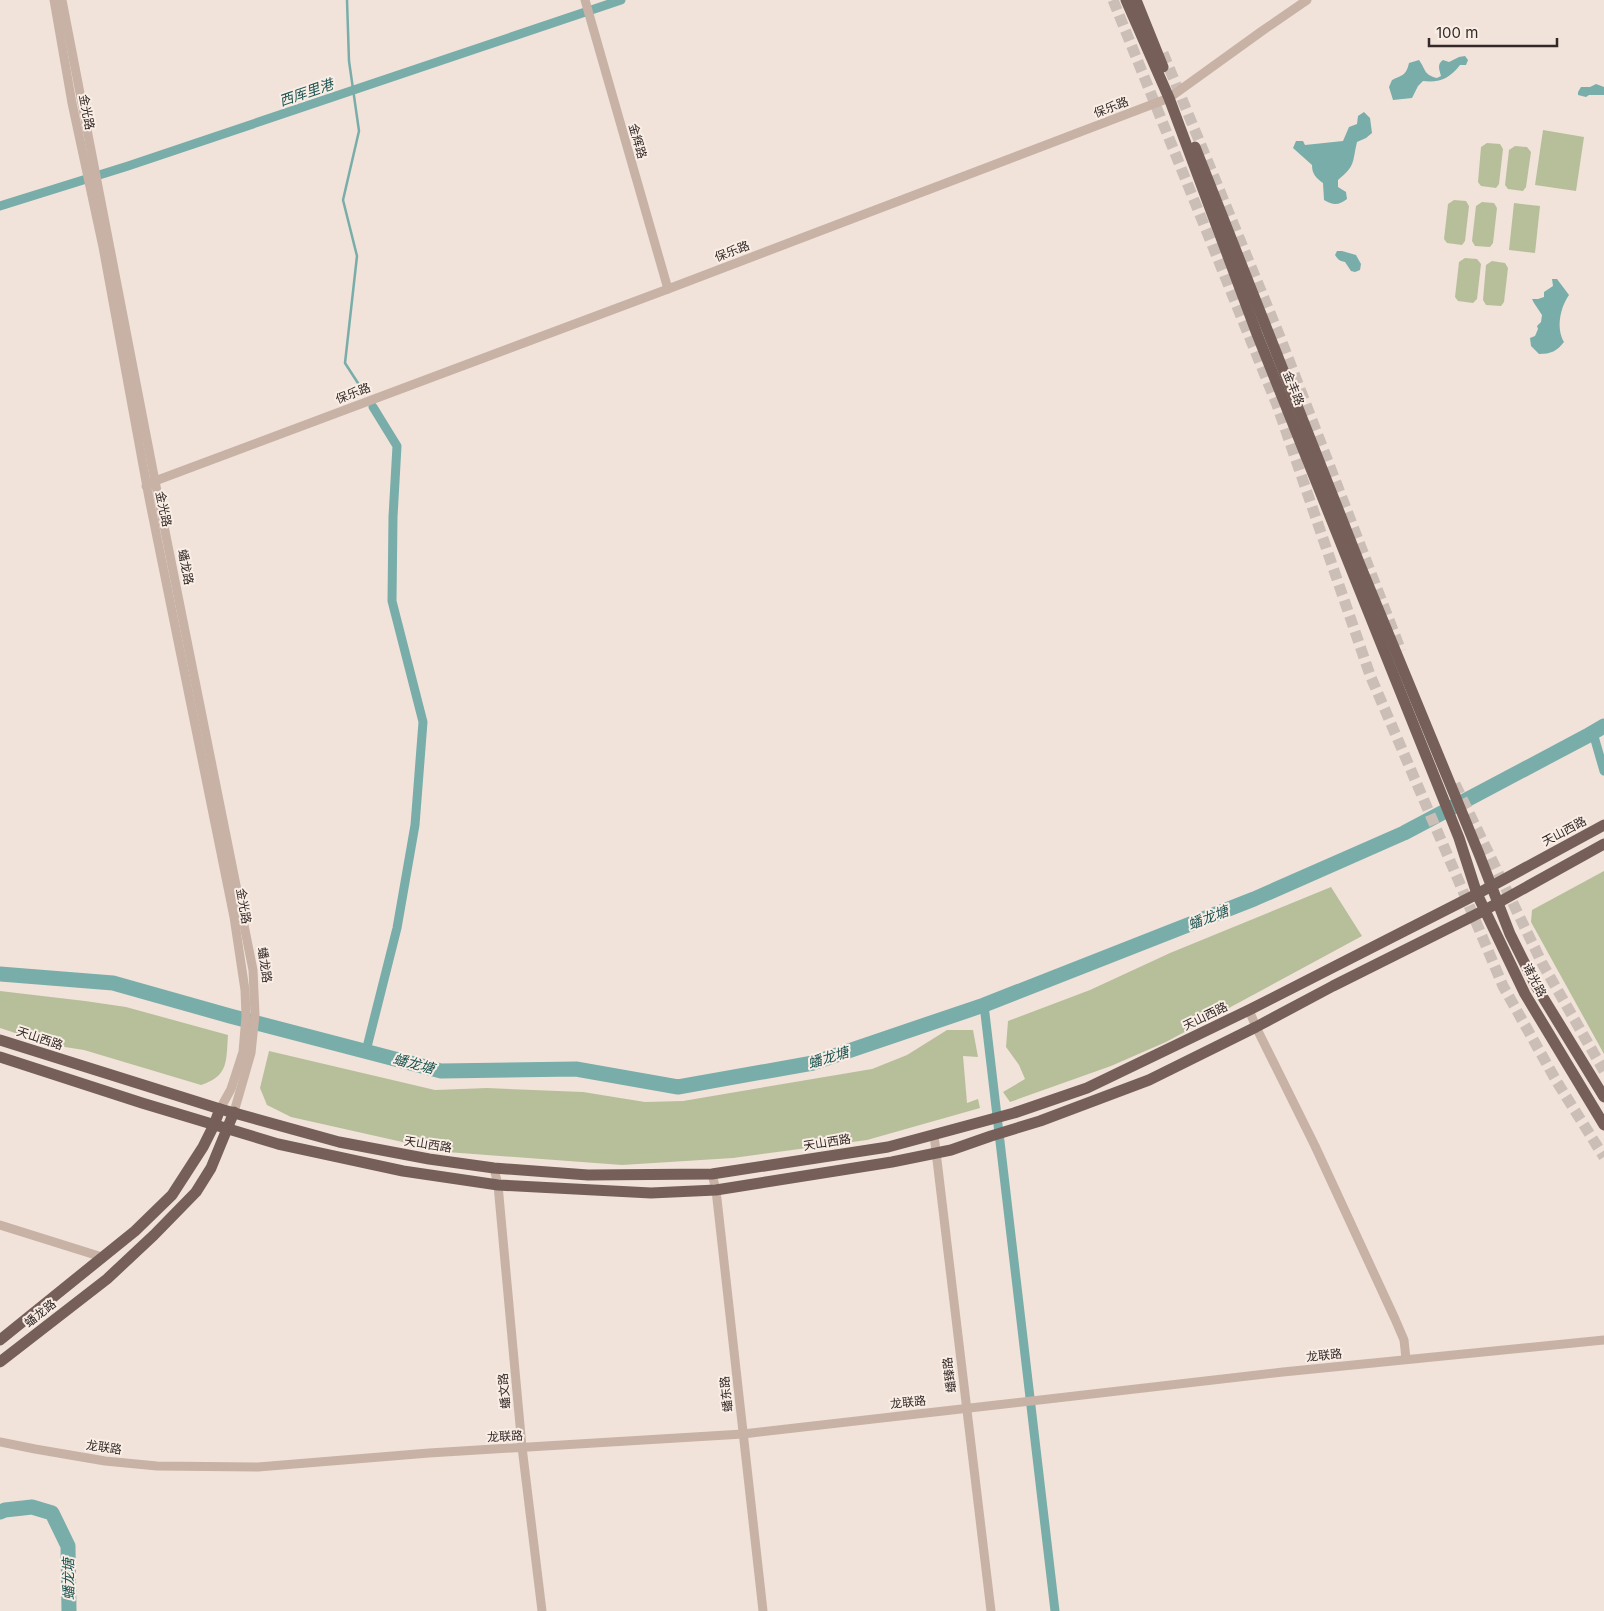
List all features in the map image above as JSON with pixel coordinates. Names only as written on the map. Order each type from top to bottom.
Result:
[{"type":"main road","name":"金丰路","points":[[1126,0],[1171,96]]},
{"type":"main road","name":"金丰路","points":[[1136,0],[1267,358],[1443,784]]},
{"type":"main road","points":[[1443,784],[1470,831],[1510,934],[1536,986],[1604,1096]]},
{"type":"main road","name":"诸光路","points":[[1443,784],[1477,894],[1525,994],[1602,1117]]},
{"type":"main road","name":"天山西路","points":[[0,1040],[220,1109],[339,1142],[429,1159],[494,1168],[588,1176],[712,1174],[888,1147],[1014,1113],[1088,1088],[1249,1010],[1477,894],[1601,826]]},
{"type":"main road","points":[[0,1057],[278,1144],[403,1171],[498,1185],[651,1193],[716,1190],[892,1162],[951,1150],[1040,1121],[1149,1080],[1256,1028],[1333,986],[1485,910],[1604,844]]},
{"type":"main road","name":"蟠龙路","points":[[0,1340],[135,1231],[172,1194],[203,1147],[220,1109]]},
{"type":"main road","name":"蟠龙路","points":[[0,1362],[107,1279],[196,1192],[211,1168],[234,1112]]},
{"type":"street","name":"金光路","points":[[56,0],[88,159],[92,197],[105,256],[146,486],[234,917],[245,990],[247,1052],[220,1109]]},
{"type":"street","name":"金辉路","points":[[585,0],[668,289]]},
{"type":"street","name":"保乐路","points":[[146,486],[155,481],[668,289],[1171,96],[1307,0]]},
{"type":"street","name":"金光路","points":[[88,159],[97,184],[155,481]]},
{"type":"street","name":"蟠龙路","points":[[155,481],[253,970],[255,1015],[234,1112]]},
{"type":"street","points":[[1249,1010],[1256,1028],[1315,1146],[1395,1319],[1404,1340],[1406,1359]]},
{"type":"street","name":"蟠臻路","points":[[934,1135],[991,1611]]},
{"type":"street","name":"蟠文路","points":[[494,1168],[498,1185],[522,1447],[542,1611]]},
{"type":"street","name":"蟠东路","points":[[712,1174],[716,1190],[763,1611]]},
{"type":"street","points":[[0,1225],[102,1256]]},
{"type":"street","name":"龙联路","points":[[0,1442],[35,1450],[157,1466],[258,1468],[429,1453],[742,1434],[1406,1359],[1604,1340]]},
{"type":"green space","points":[[1543,130],[1584,137],[1576,191],[1535,185]]},
{"type":"green space","points":[[1487,143],[1500,144],[1503,149],[1499,184],[1496,188],[1481,186],[1478,182],[1481,147]]},
{"type":"green space","points":[[1515,146],[1527,147],[1531,152],[1526,187],[1523,191],[1508,189],[1505,185],[1509,150]]},
{"type":"green space","points":[[1454,200],[1466,201],[1469,206],[1465,241],[1462,245],[1447,243],[1444,239],[1448,204]]},
{"type":"green space","points":[[1482,202],[1494,203],[1497,208],[1493,243],[1490,247],[1475,246],[1472,241],[1476,206]]},
{"type":"green space","points":[[1514,203],[1540,206],[1535,253],[1509,250]]},
{"type":"green space","points":[[1465,258],[1477,259],[1481,264],[1477,299],[1473,303],[1458,301],[1455,297],[1459,262]]},
{"type":"green space","points":[[1492,261],[1505,263],[1508,268],[1504,302],[1501,306],[1486,305],[1483,300],[1486,265]]},
{"type":"green space","points":[[1604,871],[1604,1054],[1531,922],[1532,910]]},
{"type":"green space","points":[[1331,887],[1362,936],[1166,1042],[1111,1066],[1010,1102],[1003,1092],[1025,1079],[1019,1065],[1006,1047],[1008,1021],[1090,990],[1170,953]]},
{"type":"green space","points":[[0,991],[126,1007],[228,1035],[226,1060],[217,1077],[201,1085],[84,1050],[52,1045],[0,1028]]},
{"type":"green space","points":[[947,1030],[973,1030],[978,1057],[963,1056],[967,1103],[978,1099],[980,1108],[867,1140],[733,1158],[622,1165],[447,1152],[291,1117],[267,1105],[260,1088],[269,1051],[435,1090],[487,1088],[583,1092],[645,1102],[683,1101],[872,1069],[907,1055]]},
{"type":"water","points":[[1465,56],[1468,60],[1466,65],[1460,65],[1444,79],[1423,81],[1412,98],[1393,100],[1389,87],[1392,80],[1405,73],[1409,63],[1419,60],[1427,74],[1437,78],[1441,76],[1439,65],[1443,60],[1449,62]]},
{"type":"water","points":[[1596,84],[1604,87],[1604,95],[1589,95],[1586,97],[1578,95],[1581,87],[1590,87]]},
{"type":"water","points":[[1364,112],[1370,118],[1372,133],[1357,142],[1351,167],[1338,180],[1338,187],[1346,192],[1347,199],[1338,204],[1330,203],[1324,200],[1323,183],[1315,176],[1312,165],[1293,148],[1296,141],[1303,141],[1305,145],[1343,141],[1349,127],[1357,124],[1358,116]]},
{"type":"water","points":[[1337,251],[1356,255],[1361,264],[1360,270],[1351,271],[1345,262],[1339,260],[1335,255]]},
{"type":"water","points":[[1552,279],[1557,279],[1569,295],[1563,306],[1560,318],[1560,331],[1564,342],[1553,351],[1539,354],[1531,346],[1530,338],[1535,336],[1542,315],[1532,299],[1544,297],[1544,292],[1553,286]]},
{"type":"waterway","points":[[347,0],[349,61],[359,131],[343,200],[357,256],[345,363],[365,394]]},
{"type":"waterway","name":"西厍里港","points":[[0,206],[128,166],[621,0]]},
{"type":"waterway","points":[[366,1051],[397,928],[415,825],[423,722],[392,601],[393,517],[397,446],[373,407]]},
{"type":"waterway","name":"蟠龙塘","points":[[0,974],[113,983],[230,1016],[441,1071],[576,1069],[678,1087],[813,1063],[984,1005],[1254,899],[1404,833],[1604,726]]},
{"type":"waterway","points":[[1593,733],[1604,771]]},
{"type":"waterway","points":[[984,1005],[1055,1611]]},
{"type":"waterway","name":"蟠龙塘","points":[[0,1512],[32,1507],[52,1513],[68,1546],[69,1611]]},
{"type":"tunnel","points":[[1113,0],[1277,405],[1370,675],[1503,986],[1557,1082],[1604,1157]]},
{"type":"tunnel","points":[[1163,53],[1280,337],[1401,651]]},
{"type":"tunnel","points":[[1455,784],[1542,963],[1604,1071]]}]
